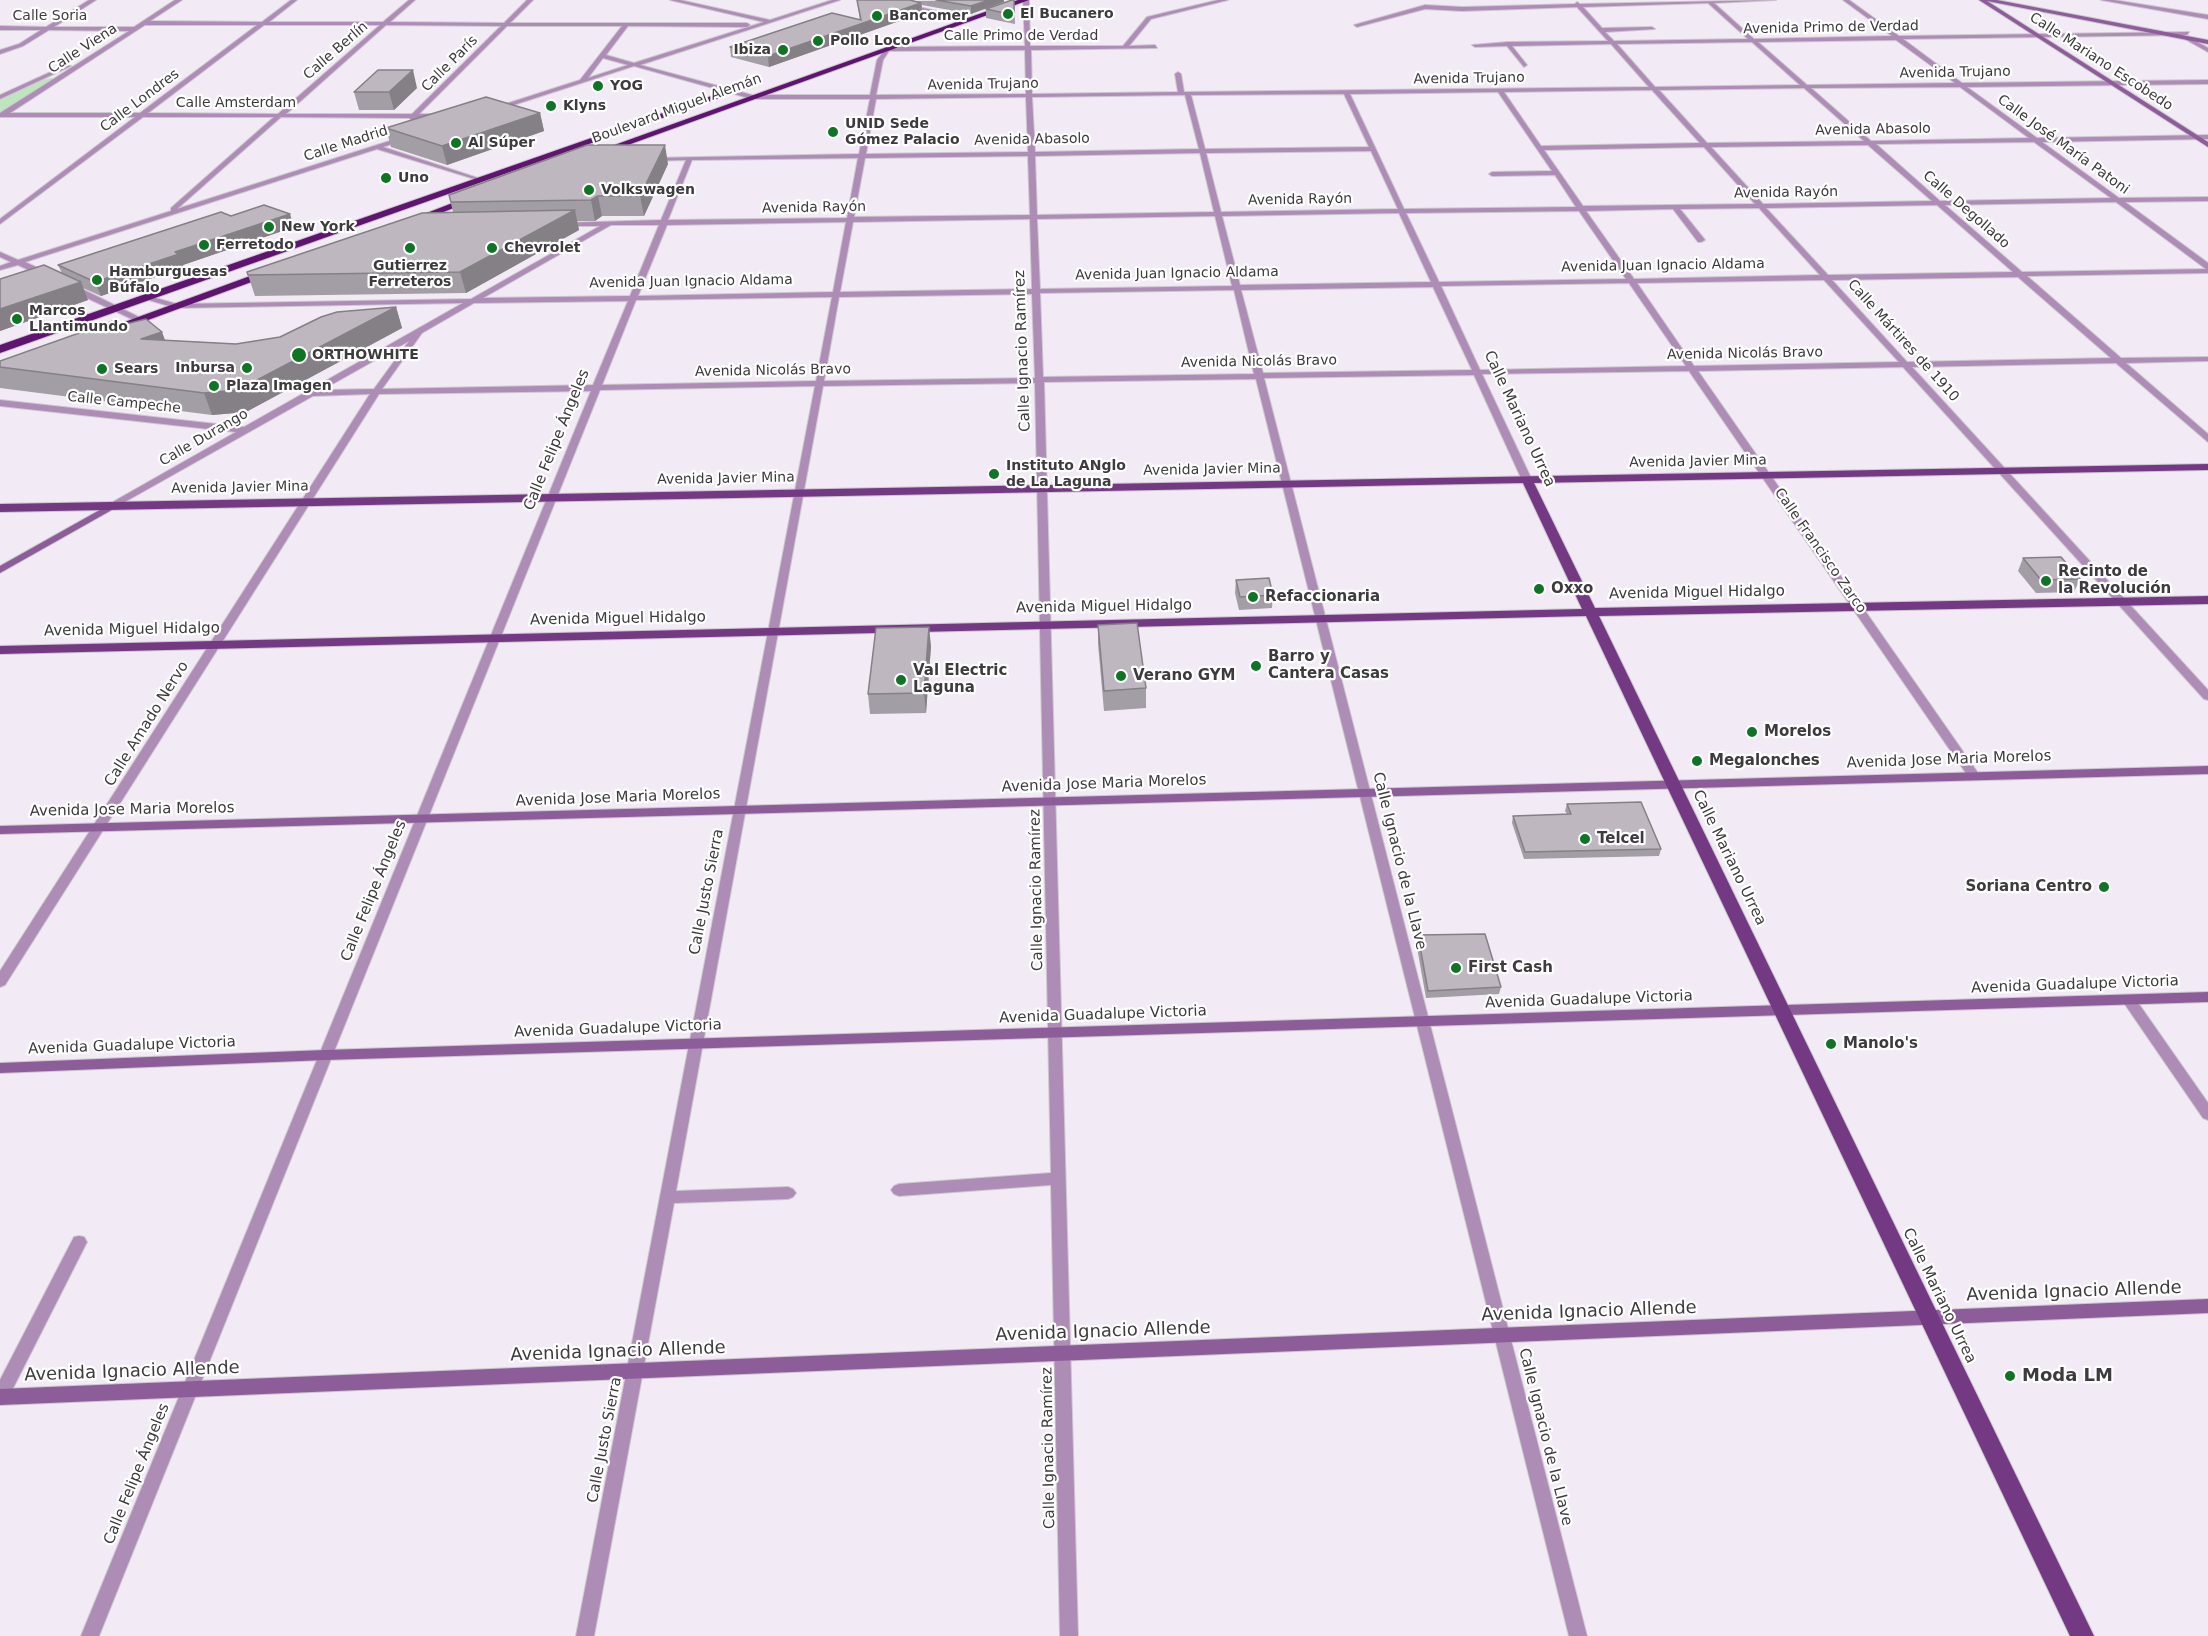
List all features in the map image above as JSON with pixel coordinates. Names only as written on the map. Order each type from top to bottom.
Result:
[{"type":"highway","points":[[785,73],[996,0]]},
{"type":"highway","points":[[972,19],[980,12],[1013,0]]},
{"type":"highway","name":"Boulevard Miguel Alemán","points":[[584,158],[1026,0]]},
{"type":"highway","points":[[887,49],[881,47],[915,32],[920,27]]},
{"type":"highway","name":"Boulevard Miguel Alemán","points":[[0,349],[753,84]]},
{"type":"highway","points":[[403,226],[486,194]]},
{"type":"highway","points":[[96,334],[284,267]]},
{"type":"main road","name":"Avenida Javier Mina","points":[[0,508],[2208,467]]},
{"type":"main road","name":"Calle Mariano Urrea","points":[[1527,480],[2082,1636]]},
{"type":"main road","name":"Avenida Miguel Hidalgo","points":[[0,650],[1591,612],[2208,600]]},
{"type":"street","points":[[0,52],[21,45],[93,0]]},
{"type":"street","name":"Calle Viena","points":[[1,115],[179,0]]},
{"type":"street","name":"Calle Londres","points":[[0,222],[294,0]]},
{"type":"street","name":"Calle Berlín","points":[[167,214],[412,0]]},
{"type":"street","name":"Calle París","points":[[408,123],[530,0]]},
{"type":"street","points":[[673,0],[770,21]]},
{"type":"street","points":[[484,113],[837,0]]},
{"type":"street","points":[[878,0],[953,15]]},
{"type":"street","name":"Calle Ignacio Ramírez","points":[[1026,0],[1043,488],[1069,1636]]},
{"type":"street","points":[[1125,47],[1149,18],[1225,0]]},
{"type":"street","points":[[1357,25],[1415,8],[1773,0]]},
{"type":"street","name":"Calle José María Patoni","points":[[1846,0],[2208,269]]},
{"type":"street","name":"Calle Mariano Escobedo","points":[[1982,0],[2208,145]]},
{"type":"street","points":[[1989,0],[2169,34]]},
{"type":"street","points":[[2013,0],[2186,35],[2208,42]]},
{"type":"street","points":[[2104,0],[2208,17]]},
{"type":"street","name":"Calle Degollado","points":[[1708,1],[2208,440]]},
{"type":"street","name":"Calle Mártires de 1910","points":[[1577,4],[2208,697]]},
{"type":"street","points":[[144,24],[760,25]]},
{"type":"street","points":[[582,81],[627,24]]},
{"type":"street","name":"Calle Soria","points":[[0,28],[136,29]]},
{"type":"street","points":[[1600,30],[1652,29]]},
{"type":"street","points":[[2186,35],[2208,37]]},
{"type":"street","points":[[2186,35],[2208,50]]},
{"type":"street","name":"Avenida Primo de Verdad","points":[[1475,45],[2186,35]]},
{"type":"street","points":[[1508,44],[1524,65]]},
{"type":"street","name":"Calle Primo de Verdad","points":[[887,49],[1155,47]]},
{"type":"street","name":"Calle Justo Sierra","points":[[585,1636],[880,60],[887,49]]},
{"type":"street","points":[[0,96],[94,55]]},
{"type":"street","name":"Avenida Trujano","points":[[603,56],[752,97],[1185,95],[2208,82]]},
{"type":"street","name":"Calle Ignacio de la Llave","points":[[1178,74],[1202,150],[1578,1636]]},
{"type":"street","name":"Calle Francisco Zarco","points":[[1500,91],[1768,475],[1974,776]]},
{"type":"street","name":"Calle Mariano Urrea","points":[[1347,93],[1527,480]]},
{"type":"street","name":"Calle Amsterdam","points":[[1,115],[450,116]]},
{"type":"street","points":[[386,144],[400,130]]},
{"type":"street","name":"Calle Madrid","points":[[0,268],[419,134]]},
{"type":"street","name":"Avenida Abasolo","points":[[1539,148],[2208,136]]},
{"type":"street","points":[[377,147],[479,180]]},
{"type":"street","name":"Avenida Abasolo","points":[[643,159],[1373,149]]},
{"type":"street","name":"Calle Felipe Ángeles","points":[[90,1636],[690,158]]},
{"type":"street","points":[[596,159],[607,159]]},
{"type":"street","points":[[1492,174],[1557,173]]},
{"type":"street","name":"Avenida Rayón","points":[[552,224],[2208,199]]},
{"type":"street","points":[[1675,207],[1701,240]]},
{"type":"street","name":"Calle Durango","points":[[0,570],[609,223]]},
{"type":"street","points":[[403,226],[426,227]]},
{"type":"street","points":[[0,254],[53,279]]},
{"type":"street","name":"Avenida Juan Ignacio Aldama","points":[[148,297],[176,306],[2208,269]]},
{"type":"street","points":[[62,283],[139,319]]},
{"type":"street","name":"Calle Amado Nervo","points":[[0,982],[376,392],[419,332]]},
{"type":"street","name":"Avenida Nicolás Bravo","points":[[310,393],[2208,359]]},
{"type":"street","name":"Calle Campeche","points":[[0,403],[245,430]]},
{"type":"street","name":"Avenida Jose Maria Morelos","points":[[0,830],[2208,770]]},
{"type":"street","name":"Avenida Guadalupe Victoria","points":[[0,1068],[325,1055],[2208,997]]},
{"type":"street","points":[[2129,1000],[2208,1114]]},
{"type":"street","points":[[899,1190],[1058,1179]]},
{"type":"street","points":[[667,1197],[788,1193]]},
{"type":"street","points":[[0,1397],[79,1242]]},
{"type":"street","name":"Avenida Ignacio Allende","points":[[0,1397],[2208,1306]]},
{"type":"green space","points":[[55,79],[8,111],[0,112],[0,100],[42,80]]},
{"type":"building","points":[[857,0],[910,0],[921,3],[768,56],[730,47],[832,13],[861,20]]},
{"type":"building","points":[[936,0],[989,0],[971,6]]},
{"type":"building","points":[[1014,0],[1014,15],[986,9]]},
{"type":"building","points":[[378,70],[413,70],[389,92],[354,92]]},
{"type":"building","points":[[486,97],[540,113],[442,146],[386,128]]},
{"type":"building","points":[[587,145],[665,145],[640,196],[598,196],[591,200],[451,202],[449,195]]},
{"type":"building","points":[[264,205],[290,214],[175,252],[179,254],[95,282],[58,265],[221,212],[231,216]]},
{"type":"building","points":[[575,210],[460,272],[248,275],[247,272],[422,213]]},
{"type":"building","points":[[44,265],[81,282],[0,309],[0,279]]},
{"type":"building","points":[[396,307],[238,390],[204,393],[0,367],[0,361],[113,321],[122,325],[146,319],[162,332],[141,339],[236,344],[280,337],[321,317],[337,312]]},
{"type":"building","points":[[2061,557],[2080,579],[2041,580],[2023,558]]},
{"type":"building","points":[[1269,578],[1273,595],[1240,597],[1236,580]]},
{"type":"building","name":"Verano GYM","points":[[1137,623],[1146,688],[1104,691],[1098,625]]},
{"type":"building","name":"Val Electric Laguna","points":[[929,627],[924,693],[868,694],[876,628]]},
{"type":"building","name":"Telcel","points":[[1641,802],[1661,849],[1525,852],[1513,816],[1571,814],[1567,804]]},
{"type":"building","name":"First Cash","points":[[1485,934],[1501,987],[1428,991],[1418,935]]},
{"type":"place","name":"El Bucanero","points":[[1008,14]]},
{"type":"place","name":"Bancomer","points":[[877,16]]},
{"type":"place","name":"Pollo Loco","points":[[818,41]]},
{"type":"place","name":"Ibiza","points":[[783,50]]},
{"type":"place","name":"YOG","points":[[598,86]]},
{"type":"place","name":"Klyns","points":[[551,106]]},
{"type":"place","name":"UNID Sede Gómez Palacio","points":[[833,132]]},
{"type":"place","name":"Al Súper","points":[[456,143]]},
{"type":"place","name":"Uno","points":[[386,178]]},
{"type":"place","name":"Volkswagen","points":[[589,190]]},
{"type":"place","name":"New York","points":[[269,227]]},
{"type":"place","name":"Ferretodo","points":[[204,245]]},
{"type":"place","name":"Gutierrez Ferreteros","points":[[410,248]]},
{"type":"place","name":"Chevrolet","points":[[492,248]]},
{"type":"place","name":"Hamburguesas Búfalo","points":[[97,280]]},
{"type":"place","name":"Marcos Llantimundo","points":[[17,319]]},
{"type":"place","name":"ORTHOWHITE","points":[[299,355]]},
{"type":"place","name":"Inbursa","points":[[247,368]]},
{"type":"place","name":"Sears","points":[[102,369]]},
{"type":"place","name":"Plaza Imagen","points":[[214,386]]},
{"type":"place","name":"Instituto ANglo de La Laguna","points":[[994,474]]},
{"type":"place","name":"Recinto de la Revolución","points":[[2046,581]]},
{"type":"place","name":"Oxxo","points":[[1539,589]]},
{"type":"place","name":"Refaccionaria","points":[[1253,597]]},
{"type":"place","name":"Barro y Cantera Casas","points":[[1256,666]]},
{"type":"place","name":"Verano GYM","points":[[1121,676]]},
{"type":"place","name":"Val Electric Laguna","points":[[901,680]]},
{"type":"place","name":"Morelos","points":[[1752,732]]},
{"type":"place","name":"Megalonches","points":[[1697,761]]},
{"type":"place","name":"Telcel","points":[[1585,839]]},
{"type":"place","name":"Soriana Centro","points":[[2104,887]]},
{"type":"place","name":"First Cash","points":[[1456,968]]},
{"type":"place","name":"Manolo's","points":[[1831,1044]]},
{"type":"place","name":"Moda LM","points":[[2010,1376]]}]
